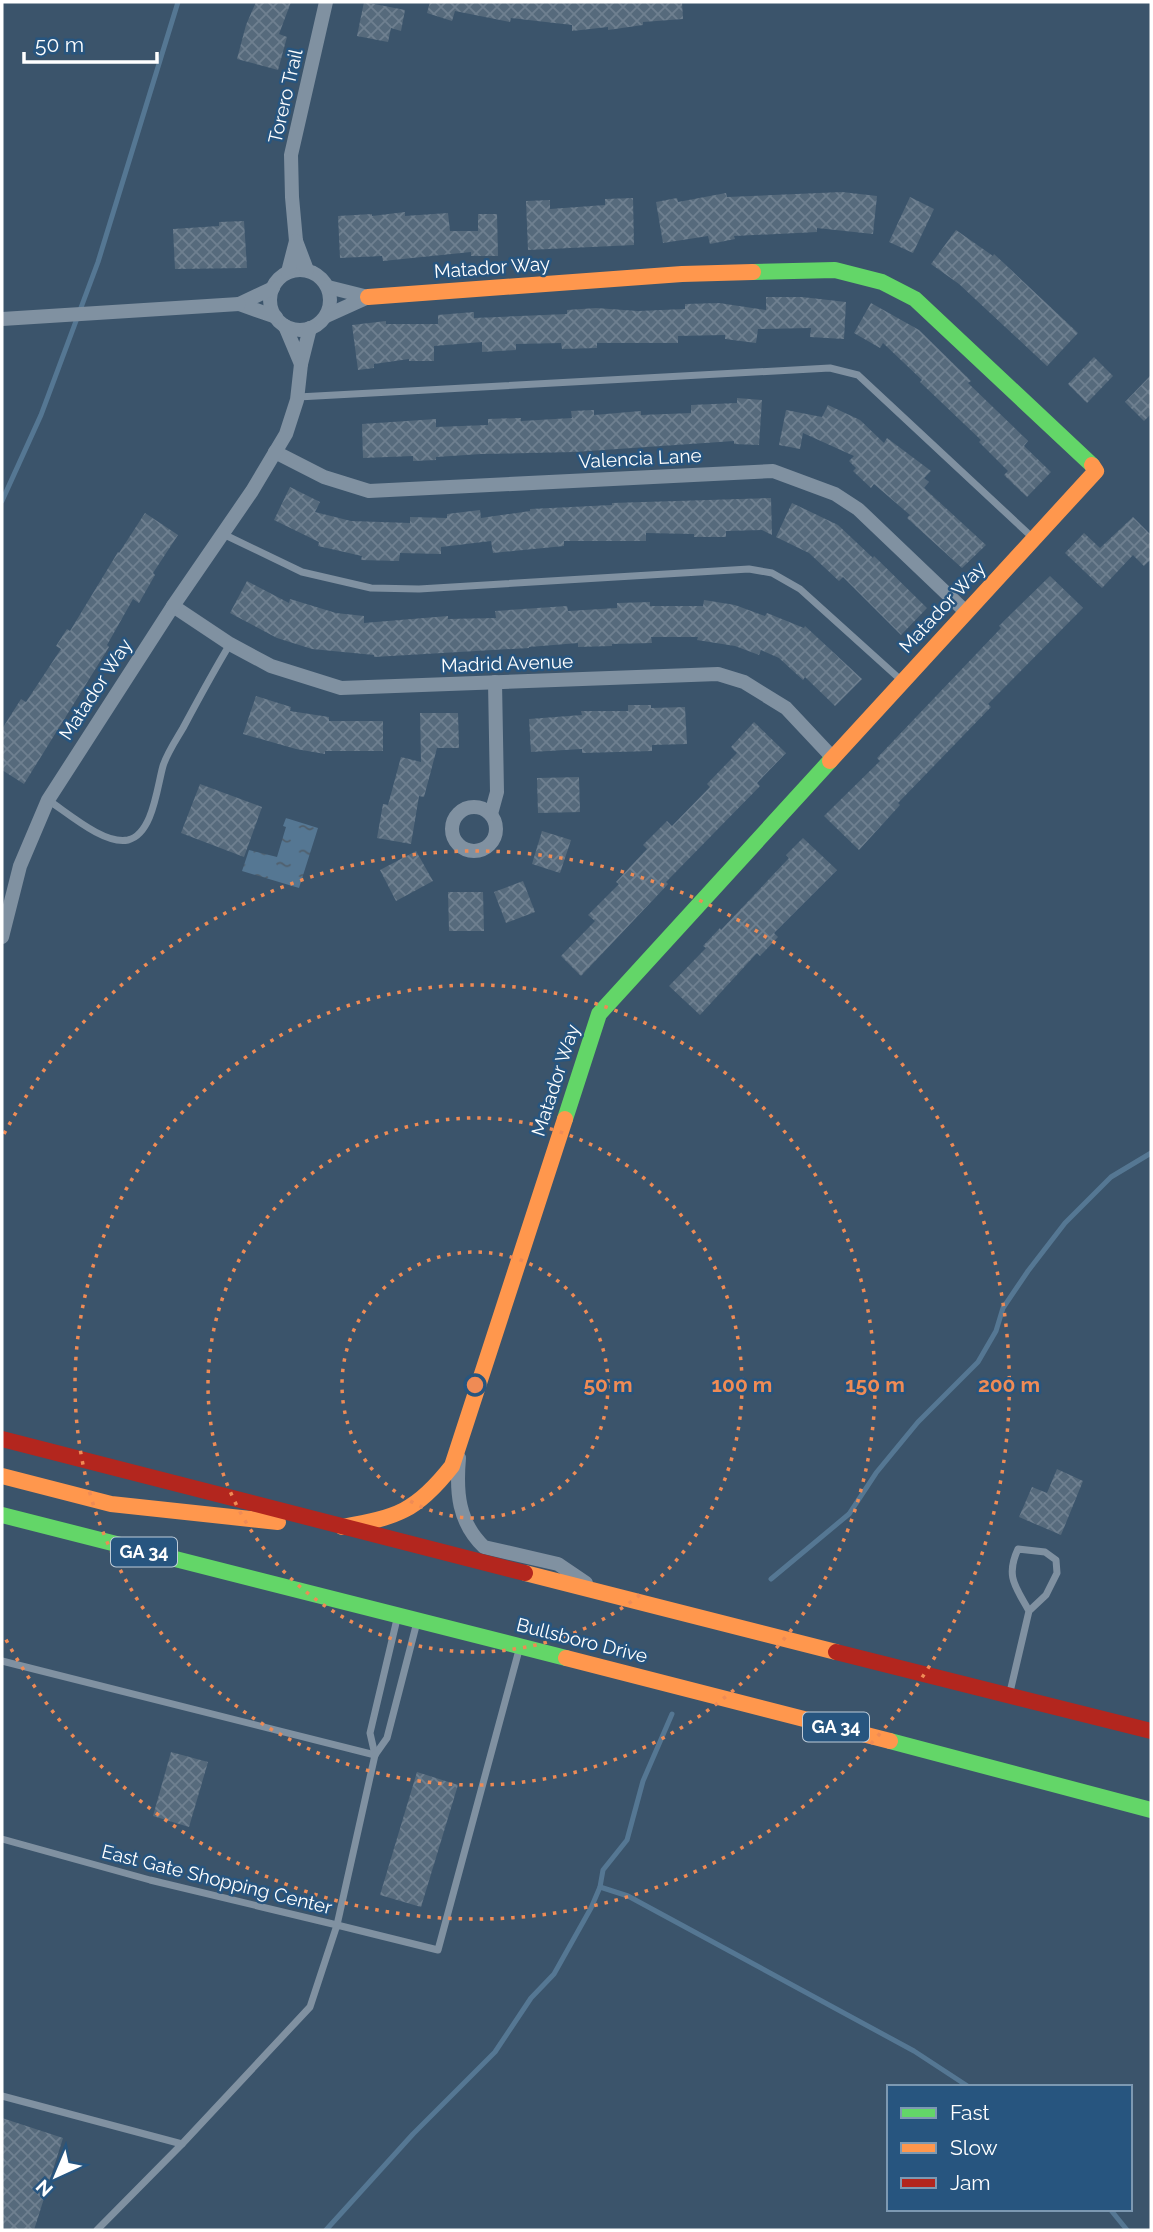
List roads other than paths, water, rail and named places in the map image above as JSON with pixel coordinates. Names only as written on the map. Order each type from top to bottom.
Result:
[{"type":"main road","name":"Matador Way","points":[[346,1528],[394,1518],[410,1510],[424,1500],[452,1466],[599,1014],[1096,471],[1090,460],[915,299],[883,282],[835,270],[710,273],[368,297]]},
{"type":"main road","points":[[2,1425],[17,1429],[59,1454]]},
{"type":"main road","points":[[2,1439],[1151,1731]]},
{"type":"main road","points":[[2,1476],[111,1504],[346,1528]]},
{"type":"main road","name":"Bullsboro Drive","points":[[2,1515],[737,1701],[1151,1810]]},
{"type":"street","name":"Torero Trail","points":[[307,270],[296,241],[291,155],[326,2]]},
{"type":"street","name":"Torero Trail","points":[[288,272],[296,241]]},
{"type":"street","points":[[239,304],[295,330],[310,328],[326,316],[330,300],[328,287],[319,276],[307,270],[288,272],[275,284],[270,298],[280,321]]},
{"type":"street","name":"Matador Way","points":[[328,287],[368,297]]},
{"type":"street","points":[[2,319],[239,304],[273,288]]},
{"type":"street","name":"Matador Way","points":[[326,316],[368,297]]},
{"type":"street","name":"Matador Way","points":[[280,321],[301,364]]},
{"type":"street","name":"Matador Way","points":[[2,937],[20,866],[48,800],[286,434],[298,397],[301,364],[310,328]]},
{"type":"street","name":"Valencia Lane","points":[[275,452],[324,477],[369,491],[773,471],[835,494],[858,509],[966,611]]},
{"type":"street","name":"Madrid Avenue","points":[[173,606],[230,644],[279,669],[341,688],[718,674],[744,682],[786,709],[832,757]]},
{"type":"street","points":[[491,814],[497,792],[495,682]]},
{"type":"street","points":[[463,1429],[457,1495],[465,1522],[475,1538],[484,1547],[558,1564],[599,1592]]},
{"type":"lane","points":[[298,397],[830,368],[858,375],[1034,538]]},
{"type":"lane","points":[[222,534],[302,572],[371,588],[433,588],[749,569],[772,573],[800,589],[902,681]]},
{"type":"lane","points":[[48,800],[101,835],[115,840],[128,840],[138,835],[150,814],[164,763],[230,644]]},
{"type":"lane","points":[[1009,1696],[1030,1611],[1045,1595],[1056,1573],[1056,1560],[1045,1552],[1018,1549],[1010,1575],[1030,1611]]},
{"type":"lane","name":"East Gate Shopping Center","points":[[375,1755],[370,1733],[398,1614]]},
{"type":"lane","name":"East Gate Shopping Center","points":[[2,1839],[149,1880],[337,1925],[375,1755],[387,1738],[417,1619]]},
{"type":"lane","points":[[97,2230],[310,2007],[337,1925],[439,1950],[520,1647]]},
{"type":"lane","points":[[2,1661],[375,1755]]},
{"type":"lane","points":[[2,2096],[182,2144]]},
{"type":"water","points":[[286,818],[318,828],[299,888],[242,871],[249,850],[277,857]]},
{"type":"waterway","points":[[2,501],[41,415],[98,262],[178,2]]},
{"type":"waterway","points":[[771,1579],[849,1514],[876,1473],[918,1422],[978,1362],[996,1331],[1003,1308],[1065,1223],[1111,1177],[1151,1153]]},
{"type":"waterway","points":[[326,2230],[413,2134],[495,2052],[531,1998],[554,1974],[591,1908],[600,1887],[603,1870],[627,1840],[643,1781],[672,1714]]},
{"type":"waterway","points":[[600,1887],[628,1896],[914,2051],[966,2085]]},
{"type":"waterway","points":[[1112,2211],[1127,2230]]}]
